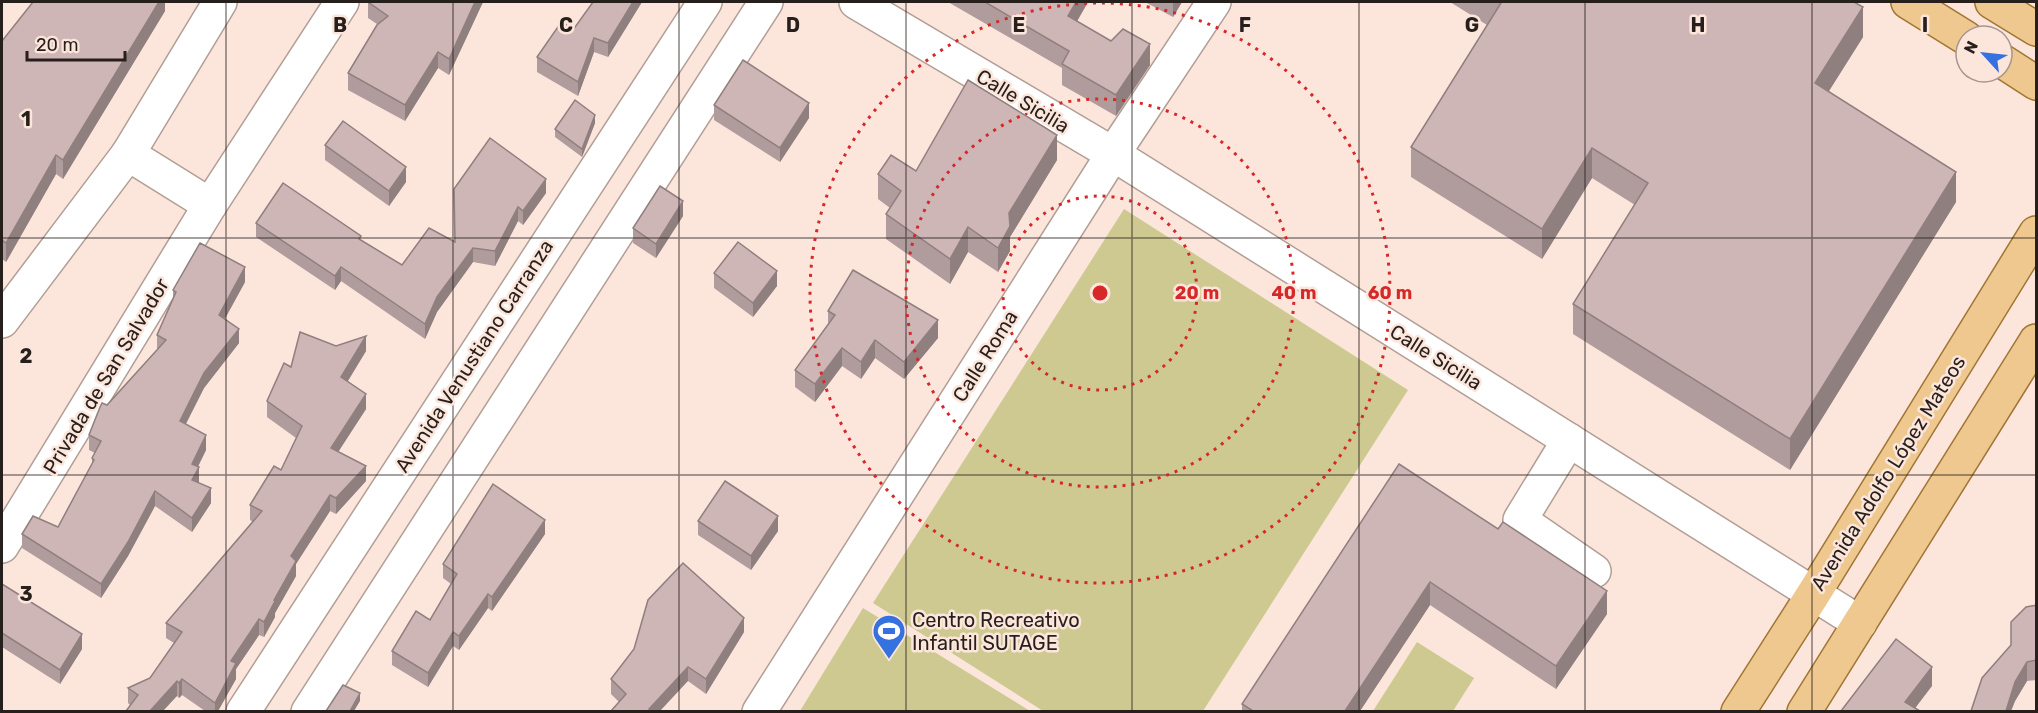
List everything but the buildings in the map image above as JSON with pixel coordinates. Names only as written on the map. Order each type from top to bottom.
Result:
[{"type":"main road","points":[[1908,2],[1954,31]]},
{"type":"main road","points":[[1992,2],[2037,29]]},
{"type":"main road","points":[[2014,68],[2037,82]]},
{"type":"main road","name":"Avenida Adolfo López Mateos","points":[[1738,711],[1814,593],[2037,232]]},
{"type":"main road","points":[[1804,711],[2037,341]]},
{"type":"street","points":[[2,321],[128,153],[220,2]]},
{"type":"street","name":"Privada de San Salvador","points":[[2,546],[210,206],[342,2]]},
{"type":"street","name":"Avenida Venustiano Carranza","points":[[243,711],[705,2]]},
{"type":"street","points":[[308,711],[766,2]]},
{"type":"street","name":"Calle Sicilia","points":[[856,2],[1113,154],[1860,623]]},
{"type":"street","name":"Calle Roma","points":[[759,711],[1113,154],[1214,2]]},
{"type":"street","points":[[128,153],[210,206]]},
{"type":"street","points":[[1569,440],[1520,520],[1594,571]]},
{"type":"shaded area","points":[[1124,209],[1408,390],[1203,711],[1043,711],[873,603]]},
{"type":"shaded area","name":"Centro Recreativo Infantil SUTAGE","points":[[863,608],[1030,711],[800,711]]},
{"type":"shaded area","points":[[1417,642],[1474,678],[1453,711],[1373,711]]},
{"type":"place","name":"Centro Recreativo Infantil SUTAGE","points":[[889,660]]}]
